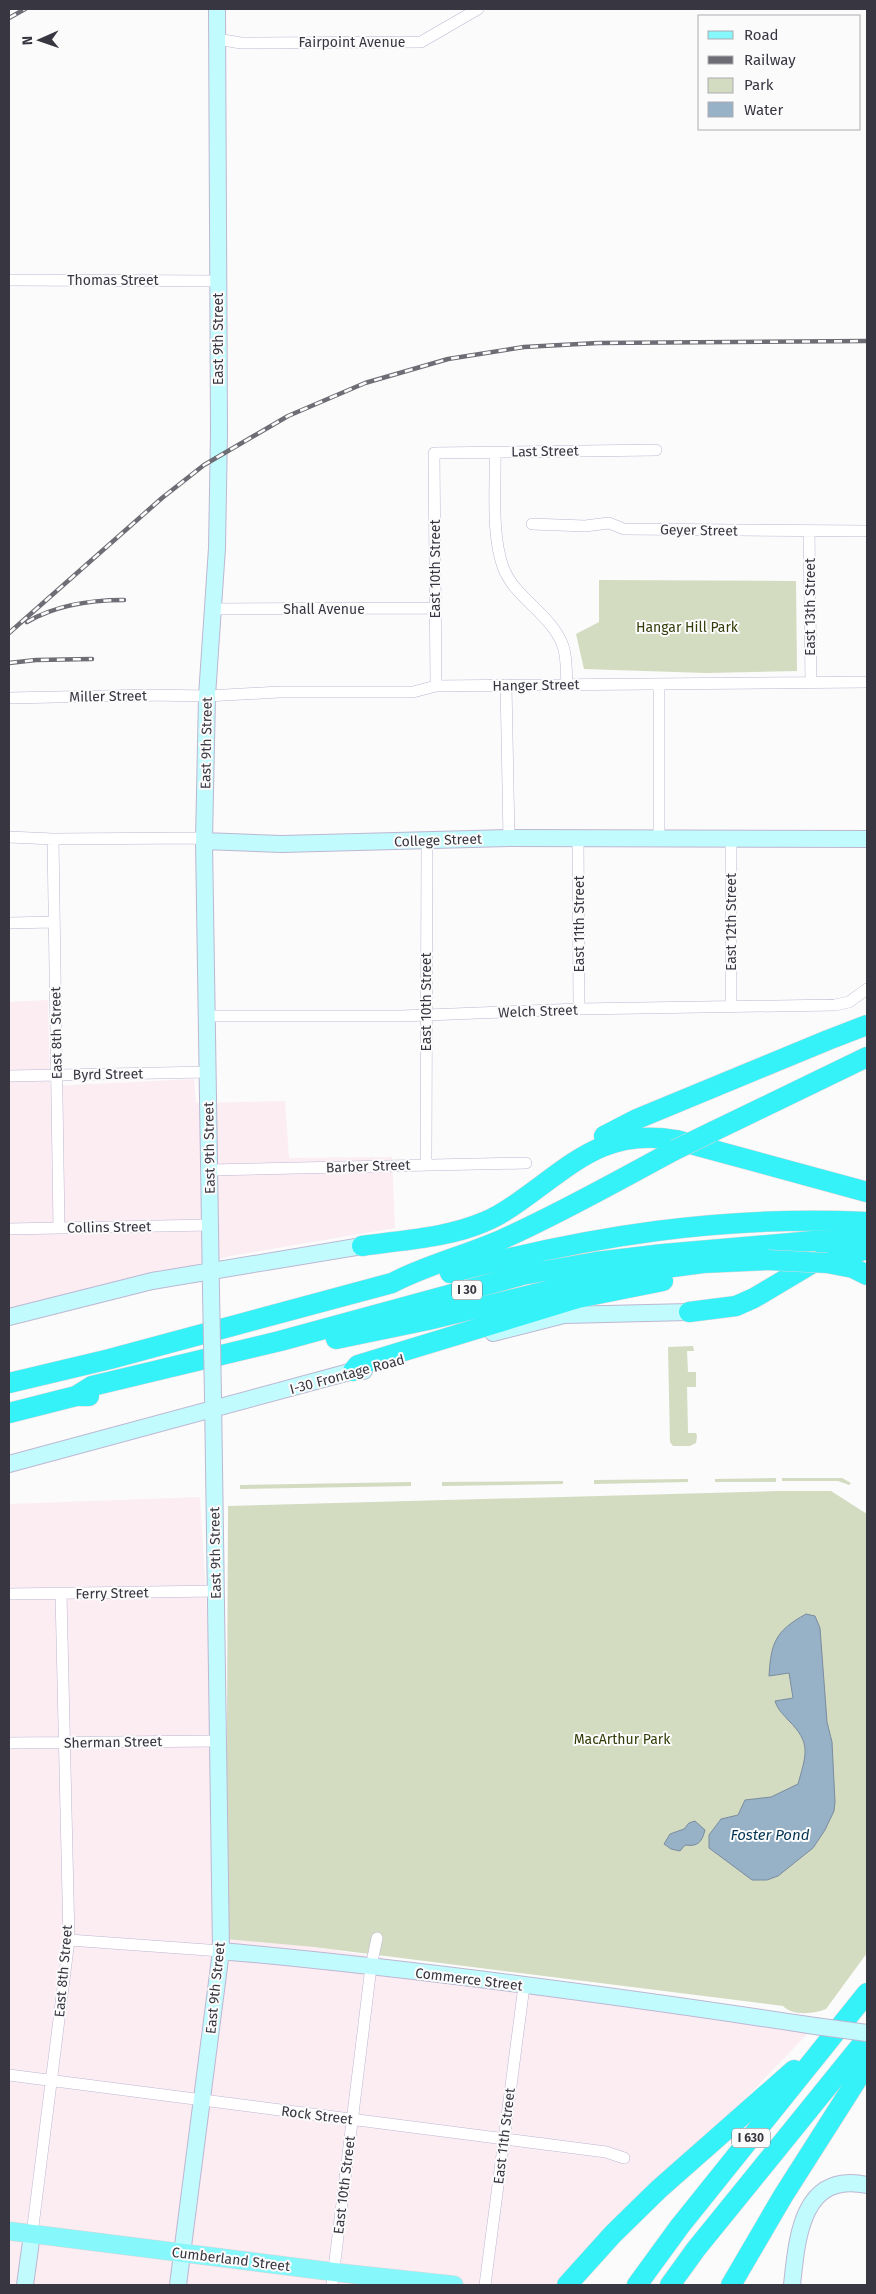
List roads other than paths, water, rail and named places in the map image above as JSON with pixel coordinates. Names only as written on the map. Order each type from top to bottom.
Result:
[{"type":"highway","points":[[533,1192],[570,1159],[614,1131],[828,1040],[867,1026]]},
{"type":"highway","points":[[392,1283],[415,1270],[473,1252],[505,1238],[675,1150],[867,1057]]},
{"type":"highway","points":[[362,1246],[466,1229],[493,1218],[533,1192],[569,1165],[598,1149],[614,1141],[644,1136],[676,1140],[867,1192]]},
{"type":"highway","name":"I 30","points":[[9,1384],[110,1359],[392,1283],[413,1283],[562,1245],[675,1227],[754,1221],[867,1222]]},
{"type":"highway","name":"I 30","points":[[9,1413],[76,1396],[92,1386],[280,1341],[522,1275],[596,1262],[663,1254],[813,1241],[867,1242]]},
{"type":"highway","points":[[689,1312],[736,1306],[754,1298],[813,1263],[837,1254],[867,1250]]},
{"type":"highway","points":[[76,1396],[104,1393],[319,1343],[428,1320],[538,1291],[612,1275],[703,1263],[768,1260],[827,1263],[853,1268],[867,1275]]},
{"type":"highway","points":[[353,1371],[358,1365],[578,1298],[768,1260]]},
{"type":"highway","name":"I 630","points":[[637,2285],[680,2226],[867,1993]]},
{"type":"highway","points":[[567,2285],[628,2218],[686,2163],[832,2038]]},
{"type":"highway","name":"I 630","points":[[670,2285],[696,2249],[867,2038]]},
{"type":"highway","points":[[731,2285],[784,2196],[867,2064]]},
{"type":"highway","points":[[676,2285],[696,2249]]},
{"type":"highway","points":[[582,2285],[586,2266]]},
{"type":"main road","name":"East 9th Street","points":[[178,2285],[221,1951],[204,841],[207,696],[217,548],[219,433],[216,9]]},
{"type":"main road","name":"College Street","points":[[204,841],[282,844],[509,838],[867,839]]},
{"type":"main road","points":[[9,1317],[137,1284],[362,1246]]},
{"type":"main road","name":"I-30 Frontage Road","points":[[9,1464],[213,1403],[353,1371],[361,1372],[452,1344],[564,1315],[689,1312]]},
{"type":"main road","name":"Commerce Street","points":[[221,1951],[641,2000],[867,2033]]},
{"type":"main road","points":[[792,2285],[801,2222],[810,2205],[832,2187],[850,2183],[867,2185]]},
{"type":"main road","name":"Cumberland Street","points":[[9,2231],[182,2253],[332,2279],[454,2285]]},
{"type":"main road","name":"East 8th Street","points":[[25,2285],[32,2234]]},
{"type":"street","name":"Fairpoint Avenue","points":[[217,39],[241,43],[421,42],[478,9]]},
{"type":"street","name":"Thomas Street","points":[[9,280],[218,281]]},
{"type":"street","name":"Last Street","points":[[434,453],[656,450]]},
{"type":"street","points":[[495,452],[496,538],[503,567],[516,591],[543,615],[553,627],[563,646],[567,684]]},
{"type":"street","name":"East 10th Street","points":[[434,453],[436,686]]},
{"type":"street","name":"Geyer Street","points":[[532,524],[585,526],[609,523],[624,530],[867,531]]},
{"type":"street","name":"East 13th Street","points":[[810,531],[811,682]]},
{"type":"street","name":"Shall Avenue","points":[[213,609],[435,608]]},
{"type":"street","name":"Hanger Street","points":[[207,696],[279,692],[413,692],[436,686],[867,682]]},
{"type":"street","points":[[659,684],[659,838]]},
{"type":"street","points":[[506,686],[509,838]]},
{"type":"street","name":"Miller Street","points":[[9,698],[150,695],[207,696]]},
{"type":"street","name":"College Street","points":[[9,837],[53,839],[195,838],[204,841]]},
{"type":"street","name":"East 8th Street","points":[[53,839],[59,1228]]},
{"type":"street","name":"East 11th Street","points":[[578,839],[579,1009]]},
{"type":"street","name":"East 12th Street","points":[[730,1006],[731,839]]},
{"type":"street","name":"East 10th Street","points":[[426,1164],[427,840]]},
{"type":"street","points":[[9,923],[54,922]]},
{"type":"street","name":"Welch Street","points":[[207,1016],[426,1015],[579,1009],[835,1005],[849,1002],[866,990]]},
{"type":"street","name":"Byrd Street","points":[[9,1076],[208,1072]]},
{"type":"street","name":"Barber Street","points":[[210,1170],[526,1163]]},
{"type":"street","name":"Collins Street","points":[[9,1229],[209,1225]]},
{"type":"street","name":"Ferry Street","points":[[9,1594],[216,1592]]},
{"type":"street","name":"East 8th Street","points":[[32,2234],[69,1940],[66,1743],[61,1594]]},
{"type":"street","name":"Sherman Street","points":[[9,1743],[218,1742]]},
{"type":"street","points":[[371,1967],[377,1938]]},
{"type":"street","name":"Commerce Street","points":[[69,1940],[221,1951]]},
{"type":"street","name":"East 10th Street","points":[[332,2279],[371,1967]]},
{"type":"street","name":"East 11th Street","points":[[485,2285],[524,1986]]},
{"type":"street","name":"Rock Street","points":[[9,2075],[606,2152],[624,2158]]},
{"type":"water","name":"Foster Pond","points":[[806,1614],[815,1616],[820,1628],[827,1722],[832,1742],[834,1811],[825,1830],[813,1848],[778,1876],[767,1880],[752,1880],[709,1848],[709,1835],[721,1819],[738,1815],[745,1800],[771,1797],[798,1784],[805,1757],[804,1743],[796,1728],[780,1711],[775,1701],[793,1698],[789,1673],[769,1676],[773,1646],[781,1632]]},
{"type":"water","points":[[695,1821],[705,1830],[699,1843],[685,1845],[680,1851],[671,1849],[664,1844],[670,1834],[684,1829],[689,1823]]},
{"type":"railway","points":[[9,18],[25,9]]},
{"type":"railway","points":[[9,633],[162,498],[204,465],[288,416],[365,383],[448,359],[524,347],[598,343],[867,341]]},
{"type":"railway","points":[[27,622],[50,611],[74,605],[124,600]]},
{"type":"railway","points":[[9,663],[36,660],[92,659]]},
{"type":"park label","name":"Hangar Hill Park","points":[[687,627]]},
{"type":"park label","name":"MacArthur Park","points":[[622,1739]]}]
